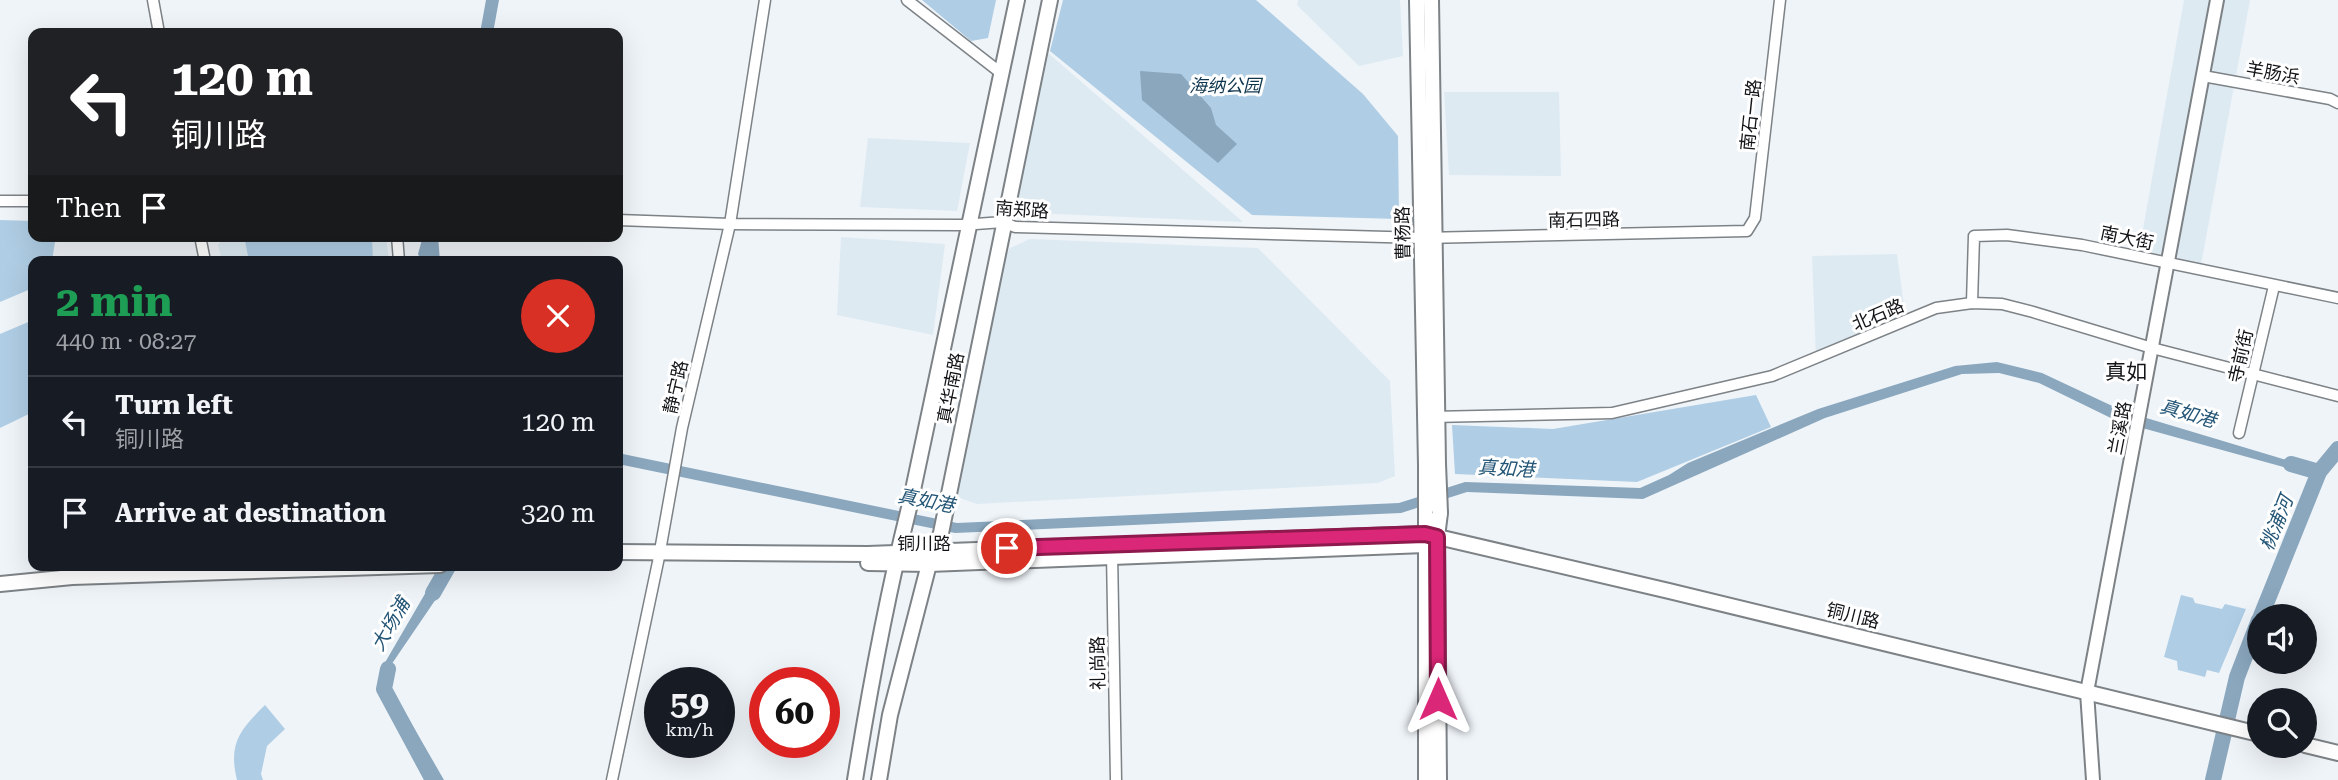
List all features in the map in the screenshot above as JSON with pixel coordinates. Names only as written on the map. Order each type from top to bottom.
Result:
[{"type":"main road","name":"真华南路","points":[[855,780],[896,558],[910,504],[1017,0]]},
{"type":"main road","name":"真华南路","points":[[879,780],[890,715],[932,557],[941,533],[1050,0]]},
{"type":"main road","name":"曹杨路","points":[[1417,0],[1428,238]]},
{"type":"main road","name":"曹杨路","points":[[1429,539],[1433,512],[1428,238],[1431,0]]},
{"type":"main road","name":"铜川路","points":[[623,553],[658,557],[896,558],[1429,539],[2247,732]]},
{"type":"main road","points":[[1426,780],[1429,539]]},
{"type":"main road","points":[[1429,539],[1439,780]]},
{"type":"main road","name":"铜川路","points":[[623,561],[658,557]]},
{"type":"main road","points":[[0,577],[54,571]]},
{"type":"main road","points":[[0,584],[72,577],[202,571]]},
{"type":"main road","points":[[2317,748],[2338,753]]},
{"type":"street","points":[[153,0],[158,28]]},
{"type":"street","name":"静宁路","points":[[612,780],[673,475],[730,223],[765,0]]},
{"type":"street","points":[[907,0],[1001,73]]},
{"type":"street","name":"南石一路","points":[[1747,231],[1755,218],[1780,0]]},
{"type":"street","name":"兰溪路","points":[[2093,780],[2087,692],[2217,0]]},
{"type":"street","name":"羊肠浜","points":[[2203,76],[2330,99],[2338,103]]},
{"type":"street","points":[[0,201],[28,201]]},
{"type":"street","name":"南郑路","points":[[623,220],[730,223],[1003,222],[1015,227],[1428,238]]},
{"type":"street","name":"南石四路","points":[[1428,238],[1747,231]]},
{"type":"street","name":"南大街","points":[[1972,303],[1974,236],[2007,235],[2047,239],[2338,298]]},
{"type":"street","name":"寺前街","points":[[2239,433],[2274,286]]},
{"type":"street","name":"北石路","points":[[1431,417],[1612,413],[1772,376],[1936,308],[1972,303],[2002,304],[2152,348],[2338,396]]},
{"type":"street","name":"礼尚路","points":[[1112,551],[1116,780]]},
{"type":"shaded area","points":[[486,0],[499,0],[494,28],[481,28]]},
{"type":"shaded area","points":[[1298,0],[1400,0],[1403,56],[1359,66],[1297,5]]},
{"type":"shaded area","points":[[2184,0],[2250,0],[2200,270],[2138,257]]},
{"type":"shaded area","points":[[1047,52],[1243,222],[1032,213],[1019,207],[1015,195],[1016,186]]},
{"type":"shaded area","points":[[1140,71],[1181,74],[1211,108],[1216,125],[1237,144],[1218,163],[1142,100]]},
{"type":"shaded area","points":[[1444,92],[1559,92],[1561,176],[1449,175]]},
{"type":"shaded area","points":[[868,138],[970,143],[957,211],[860,207]]},
{"type":"shaded area","points":[[841,237],[945,244],[933,335],[837,315]]},
{"type":"shaded area","points":[[1030,239],[1258,248],[1390,381],[1395,476],[1378,483],[977,504],[957,497],[1000,266],[1010,248]]},
{"type":"shaded area","points":[[220,242],[387,242],[388,256],[221,256],[218,245]]},
{"type":"shaded area","points":[[421,242],[438,242],[440,256],[418,254]]},
{"type":"shaded area","points":[[1897,254],[1906,321],[1816,358],[1812,256]]},
{"type":"shaded area","points":[[1997,362],[2042,373],[2123,411],[2310,467],[2309,474],[2117,421],[2039,383],[1999,373],[1962,374],[1825,418],[1643,499],[1467,492],[1401,513],[955,533],[623,465],[623,454],[957,523],[1399,503],[1465,482],[1640,488],[1688,463],[1818,409],[1955,366]]},
{"type":"shaded area","points":[[449,575],[438,596],[389,668],[391,688],[444,780],[433,780],[384,689],[383,666],[426,592],[443,576]]},
{"type":"green space","points":[[922,0],[996,0],[988,38],[971,41]]},
{"type":"green space","name":"海纳公园","points":[[1063,0],[1256,0],[1363,94],[1398,136],[1399,219],[1252,215],[1050,51]]},
{"type":"green space","points":[[0,220],[28,221],[28,242],[55,242],[53,256],[28,256],[28,290],[0,302]]},
{"type":"green space","points":[[245,242],[372,242],[373,256],[248,256]]},
{"type":"green space","points":[[28,322],[28,414],[0,428],[0,334]]},
{"type":"green space","points":[[1756,395],[1771,427],[1637,482],[1455,474],[1452,425],[1553,429]]},
{"type":"green space","points":[[2181,595],[2193,598],[2195,603],[2222,609],[2225,604],[2246,609],[2219,673],[2207,670],[2205,677],[2178,670],[2177,661],[2164,657]]},
{"type":"green space","points":[[265,705],[285,729],[267,746],[261,774],[263,780],[237,780],[234,756],[238,738]]},
{"type":"waterway","name":"桃浦河","points":[[2266,604],[2319,472],[2338,449]]},
{"type":"waterway","name":"真如港","points":[[2291,464],[2319,472]]},
{"type":"waterway","name":"大场浦","points":[[433,593],[446,571]]},
{"type":"waterway","name":"桃浦河","points":[[2213,780],[2237,677],[2247,651]]},
{"type":"waterway","name":"大场浦","points":[[388,669],[384,689],[433,780]]},
{"type":"district","name":"真如","points":[[2126,372]]},
{"type":"route","points":[[1007,548],[1425,534],[1437,537],[1438,699]]}]
